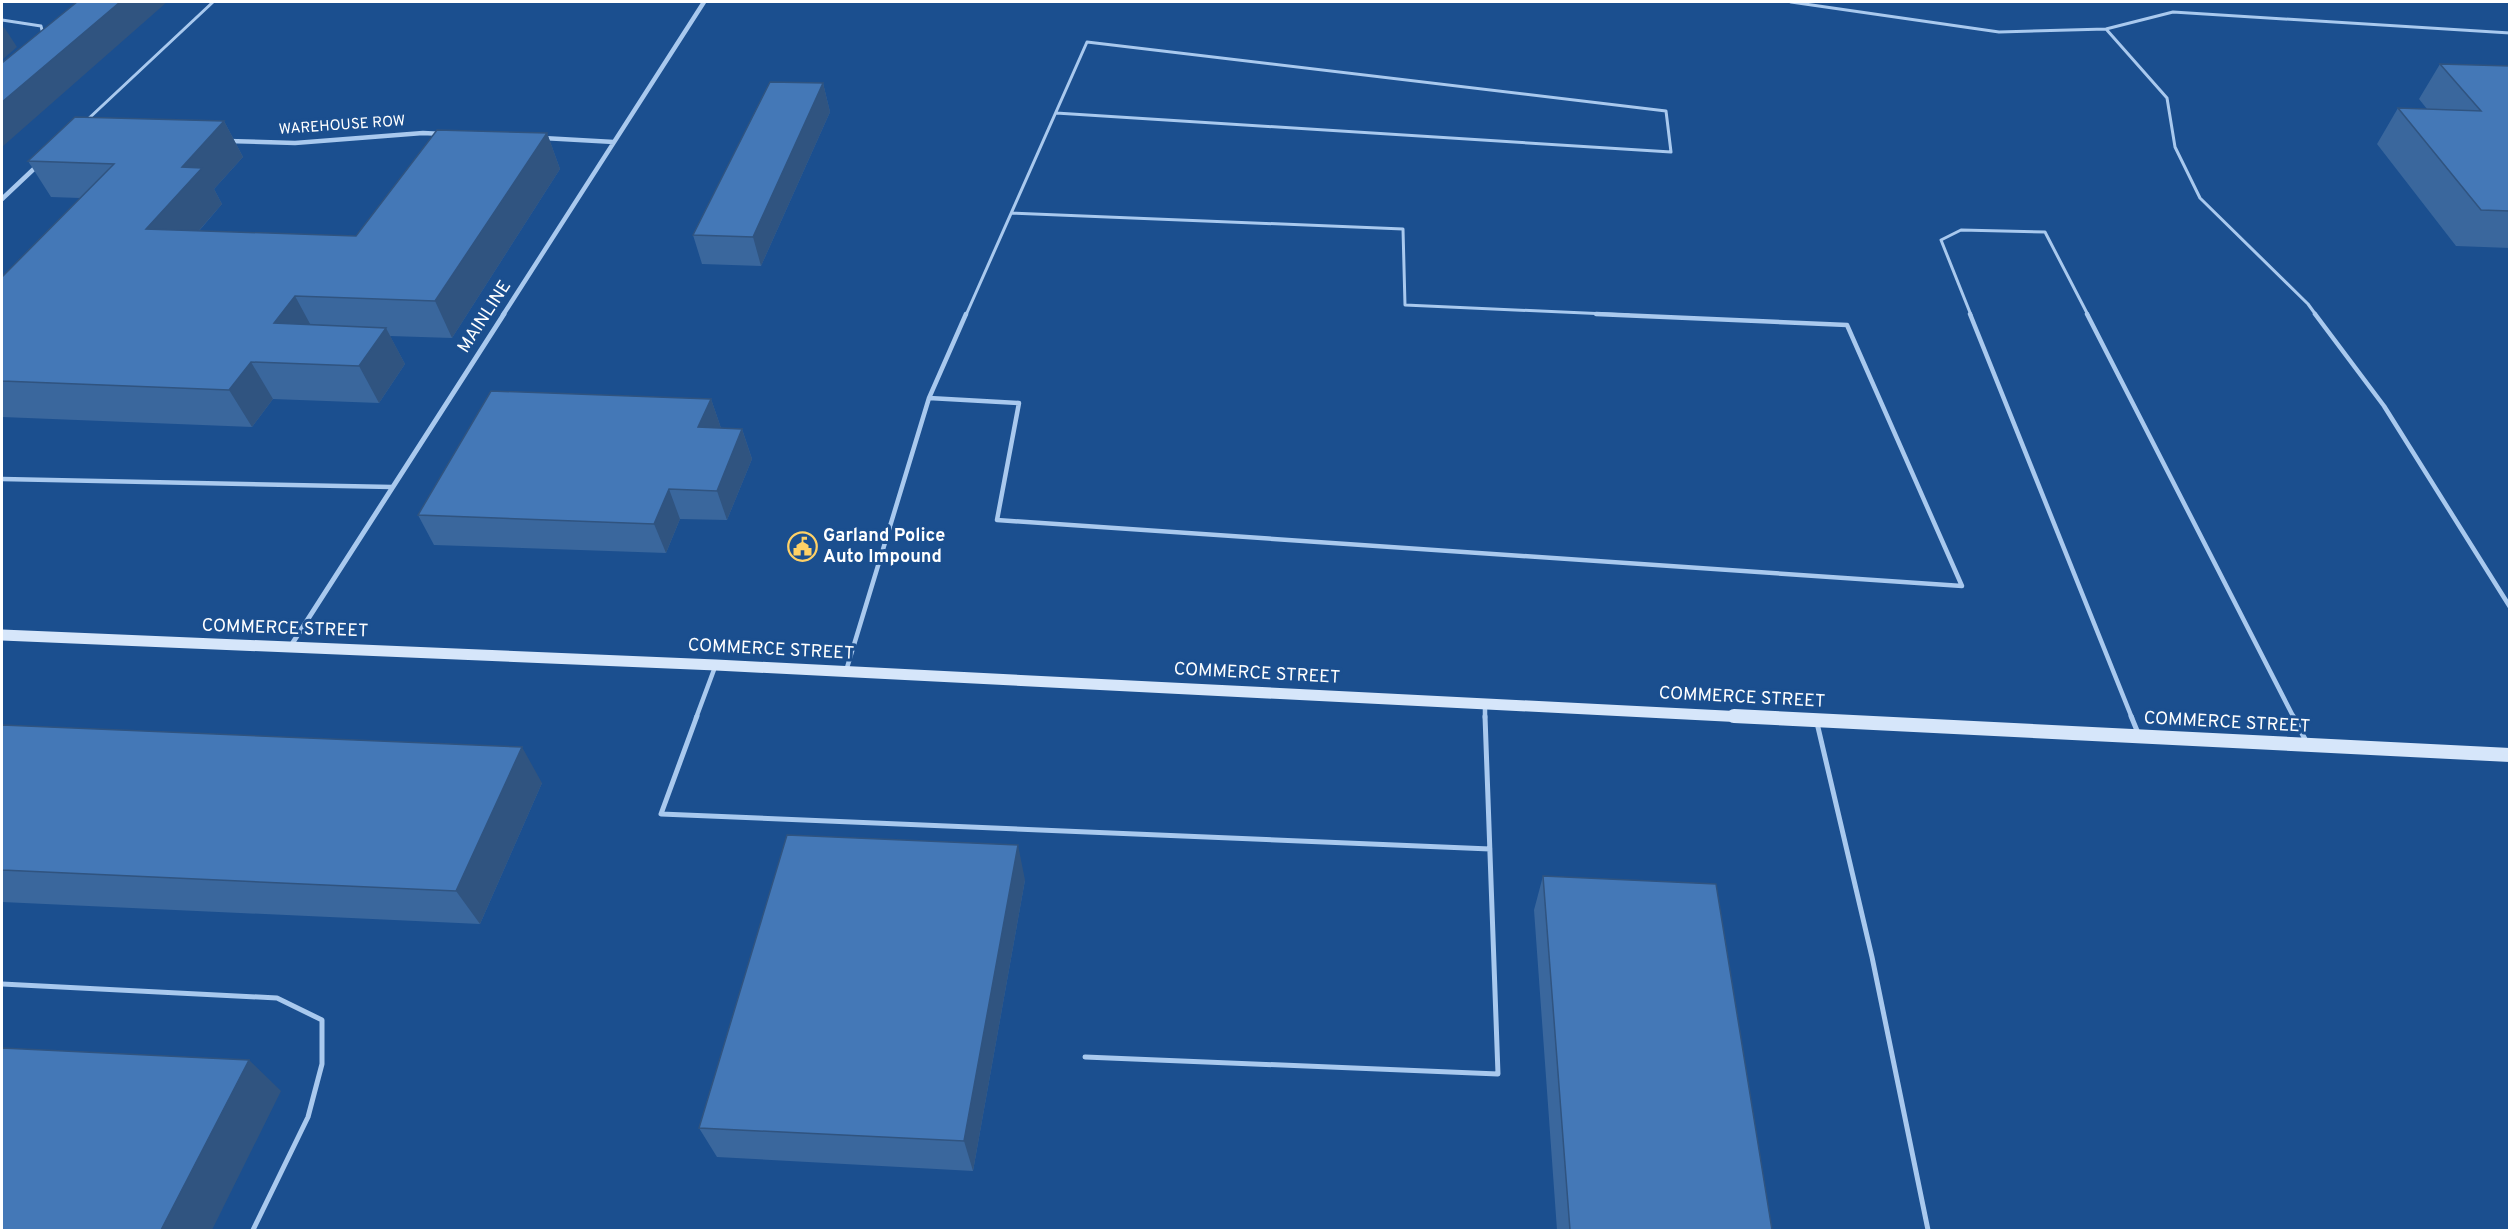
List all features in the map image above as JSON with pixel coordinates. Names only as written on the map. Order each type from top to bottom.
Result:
[{"type":"street","name":"MAINLINE","points":[[289,647],[704,2]]},
{"type":"street","name":"WAREHOUSE ROW","points":[[224,140],[295,143],[423,133],[447,134]]},
{"type":"street","points":[[542,138],[614,142]]},
{"type":"street","points":[[2,199],[45,159]]},
{"type":"street","name":"COMMERCE STREET","points":[[2,635],[846,671],[2510,755]]},
{"type":"lane","points":[[79,127],[213,2]]},
{"type":"lane","points":[[1791,2],[2000,32],[2106,29],[2173,12],[2510,33]]},
{"type":"lane","points":[[2,21],[41,26],[45,43]]},
{"type":"lane","points":[[2106,29],[2167,98],[2175,147],[2200,198],[2308,304],[2384,406],[2510,607]]},
{"type":"lane","points":[[846,671],[929,398],[1087,42],[1666,111],[1671,152],[1056,113]]},
{"type":"lane","points":[[929,398],[1019,403],[997,520],[1962,586],[1847,325],[1405,305],[1403,229],[1012,213]]},
{"type":"lane","points":[[2139,736],[1941,240],[1961,230],[2045,232],[2308,746]]},
{"type":"lane","points":[[2,479],[392,488]]},
{"type":"lane","points":[[716,665],[661,814],[1490,849]]},
{"type":"lane","points":[[1085,1057],[1498,1074],[1485,704]]},
{"type":"lane","points":[[1816,720],[1872,957],[1928,1230]]},
{"type":"lane","points":[[2,984],[278,998],[322,1020],[322,1064],[308,1117],[254,1230]]},
{"type":"building","points":[[77,2],[120,2],[2,102],[2,63]]},
{"type":"building","points":[[2440,64],[2510,66],[2510,211],[2481,210],[2398,108],[2481,111]]},
{"type":"building","points":[[770,82],[823,83],[753,237],[693,235]]},
{"type":"building","points":[[75,117],[224,121],[182,167],[202,168],[146,229],[356,236],[437,130],[547,133],[435,301],[295,296],[274,323],[386,328],[359,366],[251,362],[229,390],[2,381],[2,277],[114,164],[28,161]]},
{"type":"building","points":[[491,391],[711,399],[698,427],[742,429],[717,491],[669,489],[654,524],[418,515]]},
{"type":"building","points":[[2,725],[522,747],[456,891],[2,870]]},
{"type":"building","points":[[787,835],[1018,845],[964,1141],[699,1128]]},
{"type":"building","points":[[1543,876],[1716,884],[1772,1230],[1570,1230]]},
{"type":"building","points":[[2,1048],[249,1060],[161,1230],[2,1230]]},
{"type":"place","name":"Garland Police Auto Impound","points":[[802,546]]}]
